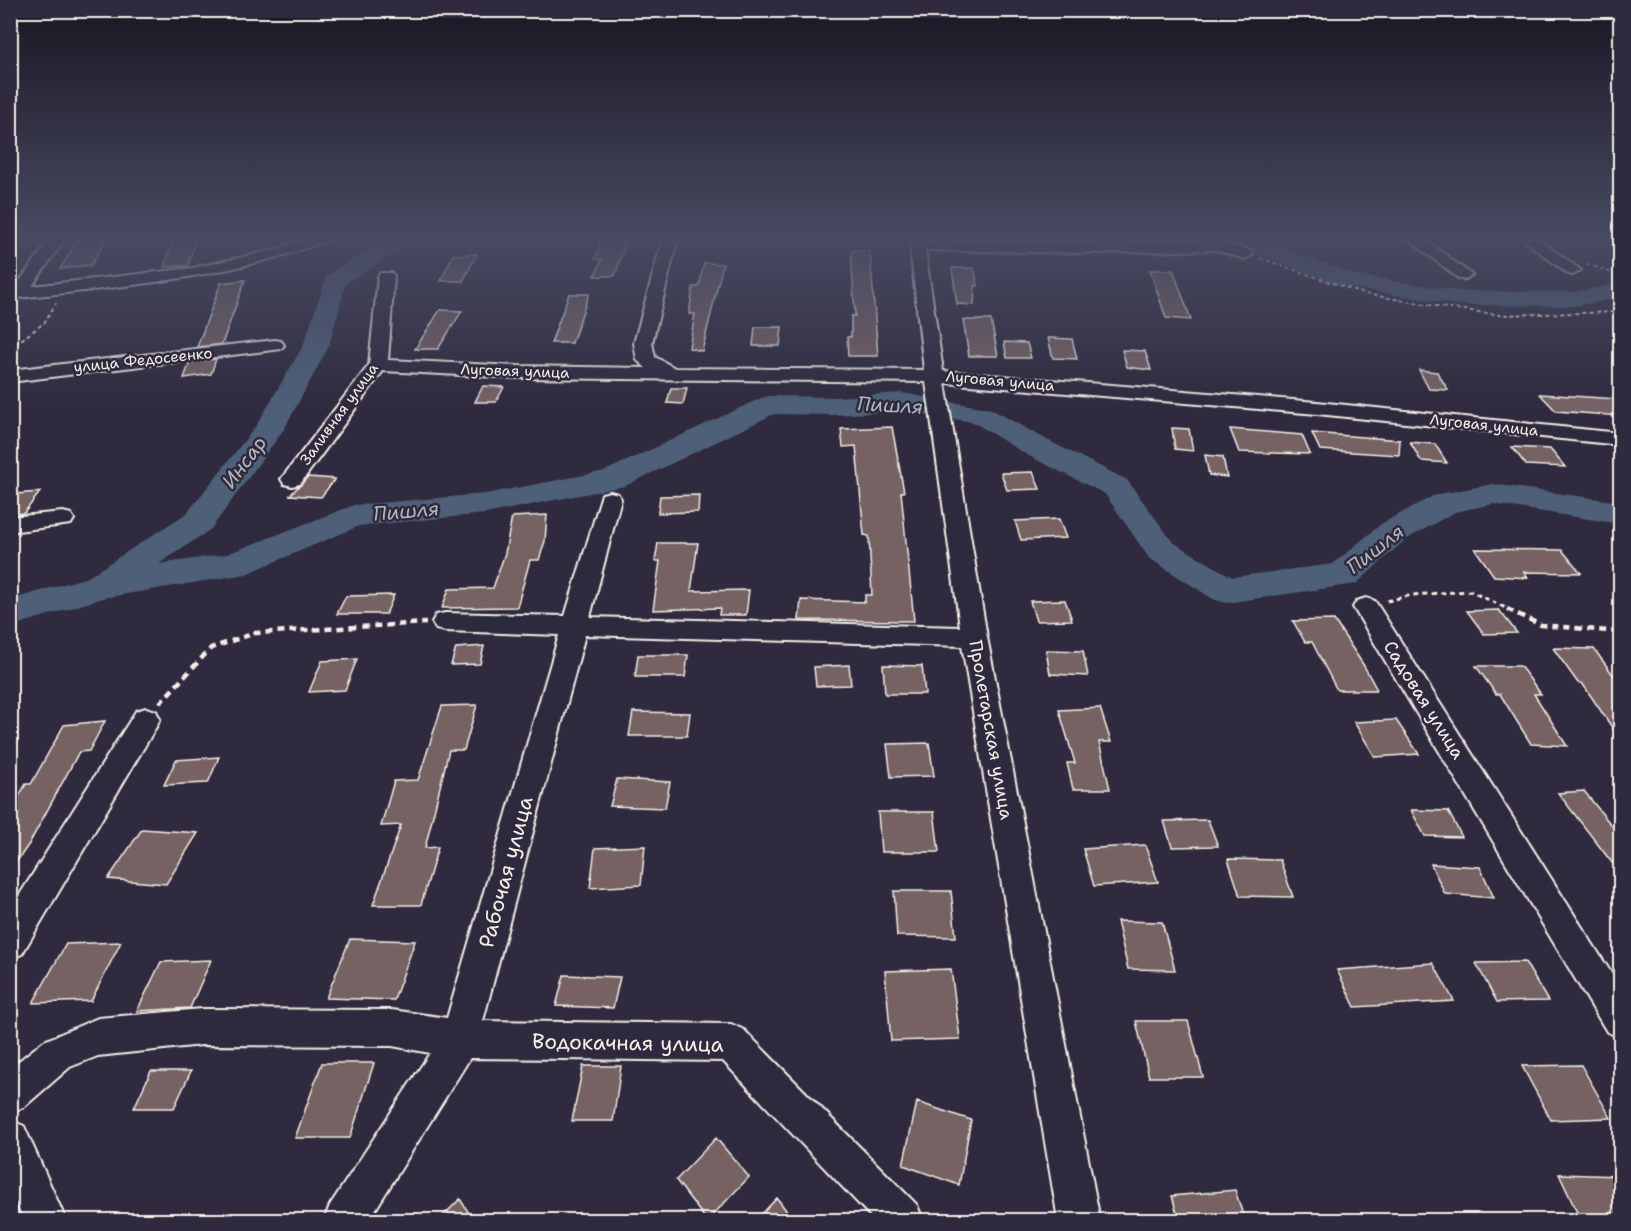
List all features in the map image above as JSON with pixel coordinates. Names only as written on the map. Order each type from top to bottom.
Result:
[{"type":"street","name":"Заливная улица","points":[[292,479],[378,365],[384,295]]},
{"type":"street","points":[[655,295],[643,343],[646,360],[672,374]]},
{"type":"street","name":"Пролетарская улица","points":[[924,295],[974,637],[1078,1221]]},
{"type":"street","name":"улица Федосеенко","points":[[10,376],[275,345]]},
{"type":"street","name":"Луговая улица","points":[[378,365],[518,372],[672,374],[936,385],[1317,408],[1620,439]]},
{"type":"street","name":"Рабочая улица","points":[[345,1221],[460,1039],[610,499]]},
{"type":"street","points":[[10,525],[63,519]]},
{"type":"street","name":"Садовая улица","points":[[1366,607],[1620,1019]]},
{"type":"street","points":[[445,622],[974,637]]},
{"type":"street","points":[[10,942],[146,719]]},
{"type":"street","name":"Водокачная улица","points":[[10,1093],[57,1054],[98,1037],[202,1027],[392,1028],[460,1039],[731,1043],[902,1221]]},
{"type":"street","points":[[10,1140],[45,1221]]},
{"type":"path","points":[[10,348],[44,322],[60,295]]},
{"type":"path","points":[[1374,295],[1500,315],[1620,312]]},
{"type":"path","points":[[1366,607],[1412,595],[1470,591],[1540,625],[1620,632]]},
{"type":"path","points":[[146,719],[211,648],[255,633],[445,622]]},
{"type":"building","points":[[216,295],[239,295],[222,344],[197,347]]},
{"type":"building","points":[[568,295],[588,295],[572,343],[551,343]]},
{"type":"building","points":[[692,295],[715,295],[702,351],[689,348],[695,314],[689,314]]},
{"type":"building","points":[[854,295],[873,295],[878,356],[848,356],[847,337],[851,337],[851,316],[855,316]]},
{"type":"building","points":[[956,295],[975,295],[974,305],[957,304]]},
{"type":"building","points":[[1158,295],[1182,295],[1191,320],[1166,318]]},
{"type":"building","points":[[440,310],[462,311],[438,349],[415,349]]},
{"type":"building","points":[[963,320],[991,320],[998,356],[969,356]]},
{"type":"building","points":[[755,327],[782,327],[780,346],[753,346]]},
{"type":"building","points":[[1048,338],[1072,339],[1077,359],[1053,358]]},
{"type":"building","points":[[1004,342],[1027,343],[1031,358],[1007,358]]},
{"type":"building","points":[[1122,350],[1145,351],[1151,370],[1127,367]]},
{"type":"building","points":[[216,359],[211,374],[184,378],[190,362]]},
{"type":"building","points":[[1419,370],[1437,372],[1448,390],[1429,389]]},
{"type":"building","points":[[483,386],[504,387],[496,402],[475,402]]},
{"type":"building","points":[[671,388],[687,388],[683,404],[667,403]]},
{"type":"building","points":[[1540,394],[1617,399],[1616,410],[1620,416],[1556,411]]},
{"type":"building","points":[[892,427],[904,492],[901,492],[914,621],[799,620],[801,600],[865,602],[865,595],[872,595],[869,536],[864,535],[856,446],[843,447],[841,429]]},
{"type":"building","points":[[1172,428],[1189,429],[1193,451],[1175,449]]},
{"type":"building","points":[[1230,429],[1302,435],[1310,454],[1239,452]]},
{"type":"building","points":[[1312,433],[1400,440],[1399,455],[1320,450]]},
{"type":"building","points":[[1410,442],[1435,444],[1447,463],[1421,461]]},
{"type":"building","points":[[1512,447],[1550,449],[1565,467],[1526,465]]},
{"type":"building","points":[[1205,455],[1223,457],[1227,477],[1209,475]]},
{"type":"building","points":[[1033,472],[1040,489],[1007,490],[1001,473]]},
{"type":"building","points":[[308,477],[335,479],[321,497],[290,495]]},
{"type":"building","points":[[40,492],[24,513],[10,515],[10,501],[16,494]]},
{"type":"building","points":[[699,495],[698,512],[658,513],[660,496]]},
{"type":"building","points":[[547,515],[545,541],[539,560],[530,560],[517,607],[442,608],[449,589],[493,588],[505,553],[512,517]]},
{"type":"building","points":[[1059,519],[1066,538],[1021,540],[1015,521]]},
{"type":"building","points":[[658,543],[698,543],[691,591],[749,590],[746,615],[719,615],[720,608],[653,610],[660,561],[655,561]]},
{"type":"building","points":[[1475,549],[1562,550],[1581,573],[1524,572],[1528,578],[1494,576]]},
{"type":"building","points":[[394,595],[386,614],[337,614],[346,596]]},
{"type":"building","points":[[1065,600],[1072,620],[1036,621],[1030,601]]},
{"type":"building","points":[[1499,610],[1517,633],[1484,634],[1467,611]]},
{"type":"building","points":[[1334,620],[1377,690],[1337,690],[1312,642],[1305,642],[1293,621]]},
{"type":"building","points":[[484,646],[480,664],[451,665],[456,648]]},
{"type":"building","points":[[1553,648],[1594,649],[1620,684],[1620,739],[1582,683],[1578,683]]},
{"type":"building","points":[[1046,650],[1083,651],[1088,676],[1050,674]]},
{"type":"building","points":[[638,655],[688,655],[685,677],[635,677]]},
{"type":"building","points":[[357,659],[345,690],[309,692],[322,661]]},
{"type":"building","points":[[849,665],[851,685],[816,686],[814,667]]},
{"type":"building","points":[[883,665],[922,666],[925,694],[885,694]]},
{"type":"building","points":[[1476,666],[1520,666],[1541,694],[1534,694],[1567,746],[1531,744],[1500,694],[1496,694]]},
{"type":"building","points":[[477,705],[464,750],[449,750],[425,848],[438,847],[421,905],[373,905],[401,825],[381,826],[394,781],[418,780],[442,706]]},
{"type":"building","points":[[1100,708],[1111,742],[1099,742],[1110,789],[1073,789],[1067,763],[1075,763],[1059,710]]},
{"type":"building","points":[[633,712],[690,713],[687,736],[629,736]]},
{"type":"building","points":[[1396,720],[1419,754],[1375,757],[1354,722]]},
{"type":"building","points":[[105,721],[89,751],[79,752],[29,844],[10,871],[10,811],[26,784],[31,784],[64,725]]},
{"type":"building","points":[[929,743],[934,776],[891,777],[887,744]]},
{"type":"building","points":[[219,757],[208,783],[164,785],[176,760]]},
{"type":"building","points":[[617,779],[670,782],[665,808],[610,806]]},
{"type":"building","points":[[1584,791],[1620,836],[1620,873],[1558,793]]},
{"type":"building","points":[[1411,810],[1448,811],[1462,837],[1425,836]]},
{"type":"building","points":[[878,812],[934,812],[939,852],[881,852]]},
{"type":"building","points":[[1208,820],[1218,846],[1172,847],[1164,821]]},
{"type":"building","points":[[142,829],[198,833],[166,884],[108,879]]},
{"type":"building","points":[[1145,845],[1158,882],[1094,886],[1083,849]]},
{"type":"building","points":[[645,846],[641,885],[590,888],[595,848]]},
{"type":"building","points":[[1228,859],[1280,860],[1293,897],[1240,896]]},
{"type":"building","points":[[1431,864],[1480,867],[1494,898],[1445,894]]},
{"type":"building","points":[[894,891],[951,891],[956,937],[897,936]]},
{"type":"building","points":[[1117,921],[1162,922],[1175,970],[1128,969]]},
{"type":"building","points":[[350,939],[415,941],[394,1000],[326,998]]},
{"type":"building","points":[[121,942],[91,1001],[33,1003],[66,944]]},
{"type":"building","points":[[211,960],[190,1008],[137,1011],[161,962]]},
{"type":"building","points":[[1525,962],[1548,1001],[1497,1002],[1476,963]]},
{"type":"building","points":[[1433,963],[1454,1001],[1355,1007],[1337,970]]},
{"type":"building","points":[[951,969],[960,1039],[891,1041],[885,971]]},
{"type":"building","points":[[564,975],[620,977],[613,1008],[556,1006]]},
{"type":"building","points":[[1136,1021],[1188,1021],[1203,1077],[1149,1077]]},
{"type":"building","points":[[322,1063],[374,1063],[350,1138],[295,1138]]},
{"type":"building","points":[[1581,1065],[1611,1118],[1551,1120],[1522,1066]]},
{"type":"building","points":[[583,1066],[621,1066],[613,1121],[572,1121]]},
{"type":"building","points":[[151,1071],[191,1071],[174,1108],[134,1108]]},
{"type":"building","points":[[917,1102],[971,1120],[959,1185],[903,1165]]},
{"type":"building","points":[[716,1138],[749,1177],[707,1221],[676,1180]]},
{"type":"building","points":[[1559,1174],[1620,1176],[1620,1221],[1581,1221]]},
{"type":"building","points":[[1235,1190],[1245,1221],[1179,1221],[1172,1196]]},
{"type":"building","points":[[777,1198],[794,1221],[755,1221]]},
{"type":"building","points":[[460,1199],[474,1221],[438,1221]]},
{"type":"waterway","name":"Инсар","points":[[101,586],[199,521],[269,429],[316,346],[331,295]]},
{"type":"waterway","name":"Инсар","points":[[1443,295],[1460,298],[1574,299],[1594,295]]},
{"type":"waterway","name":"Пишля","points":[[101,586],[233,565],[354,516],[485,504],[614,479],[769,405],[835,406],[902,402],[981,415],[1038,448],[1116,487],[1161,550],[1226,590],[1343,575],[1393,532],[1445,503],[1493,494],[1620,513]]},
{"type":"waterway","name":"Инсар","points":[[10,614],[101,586]]}]
